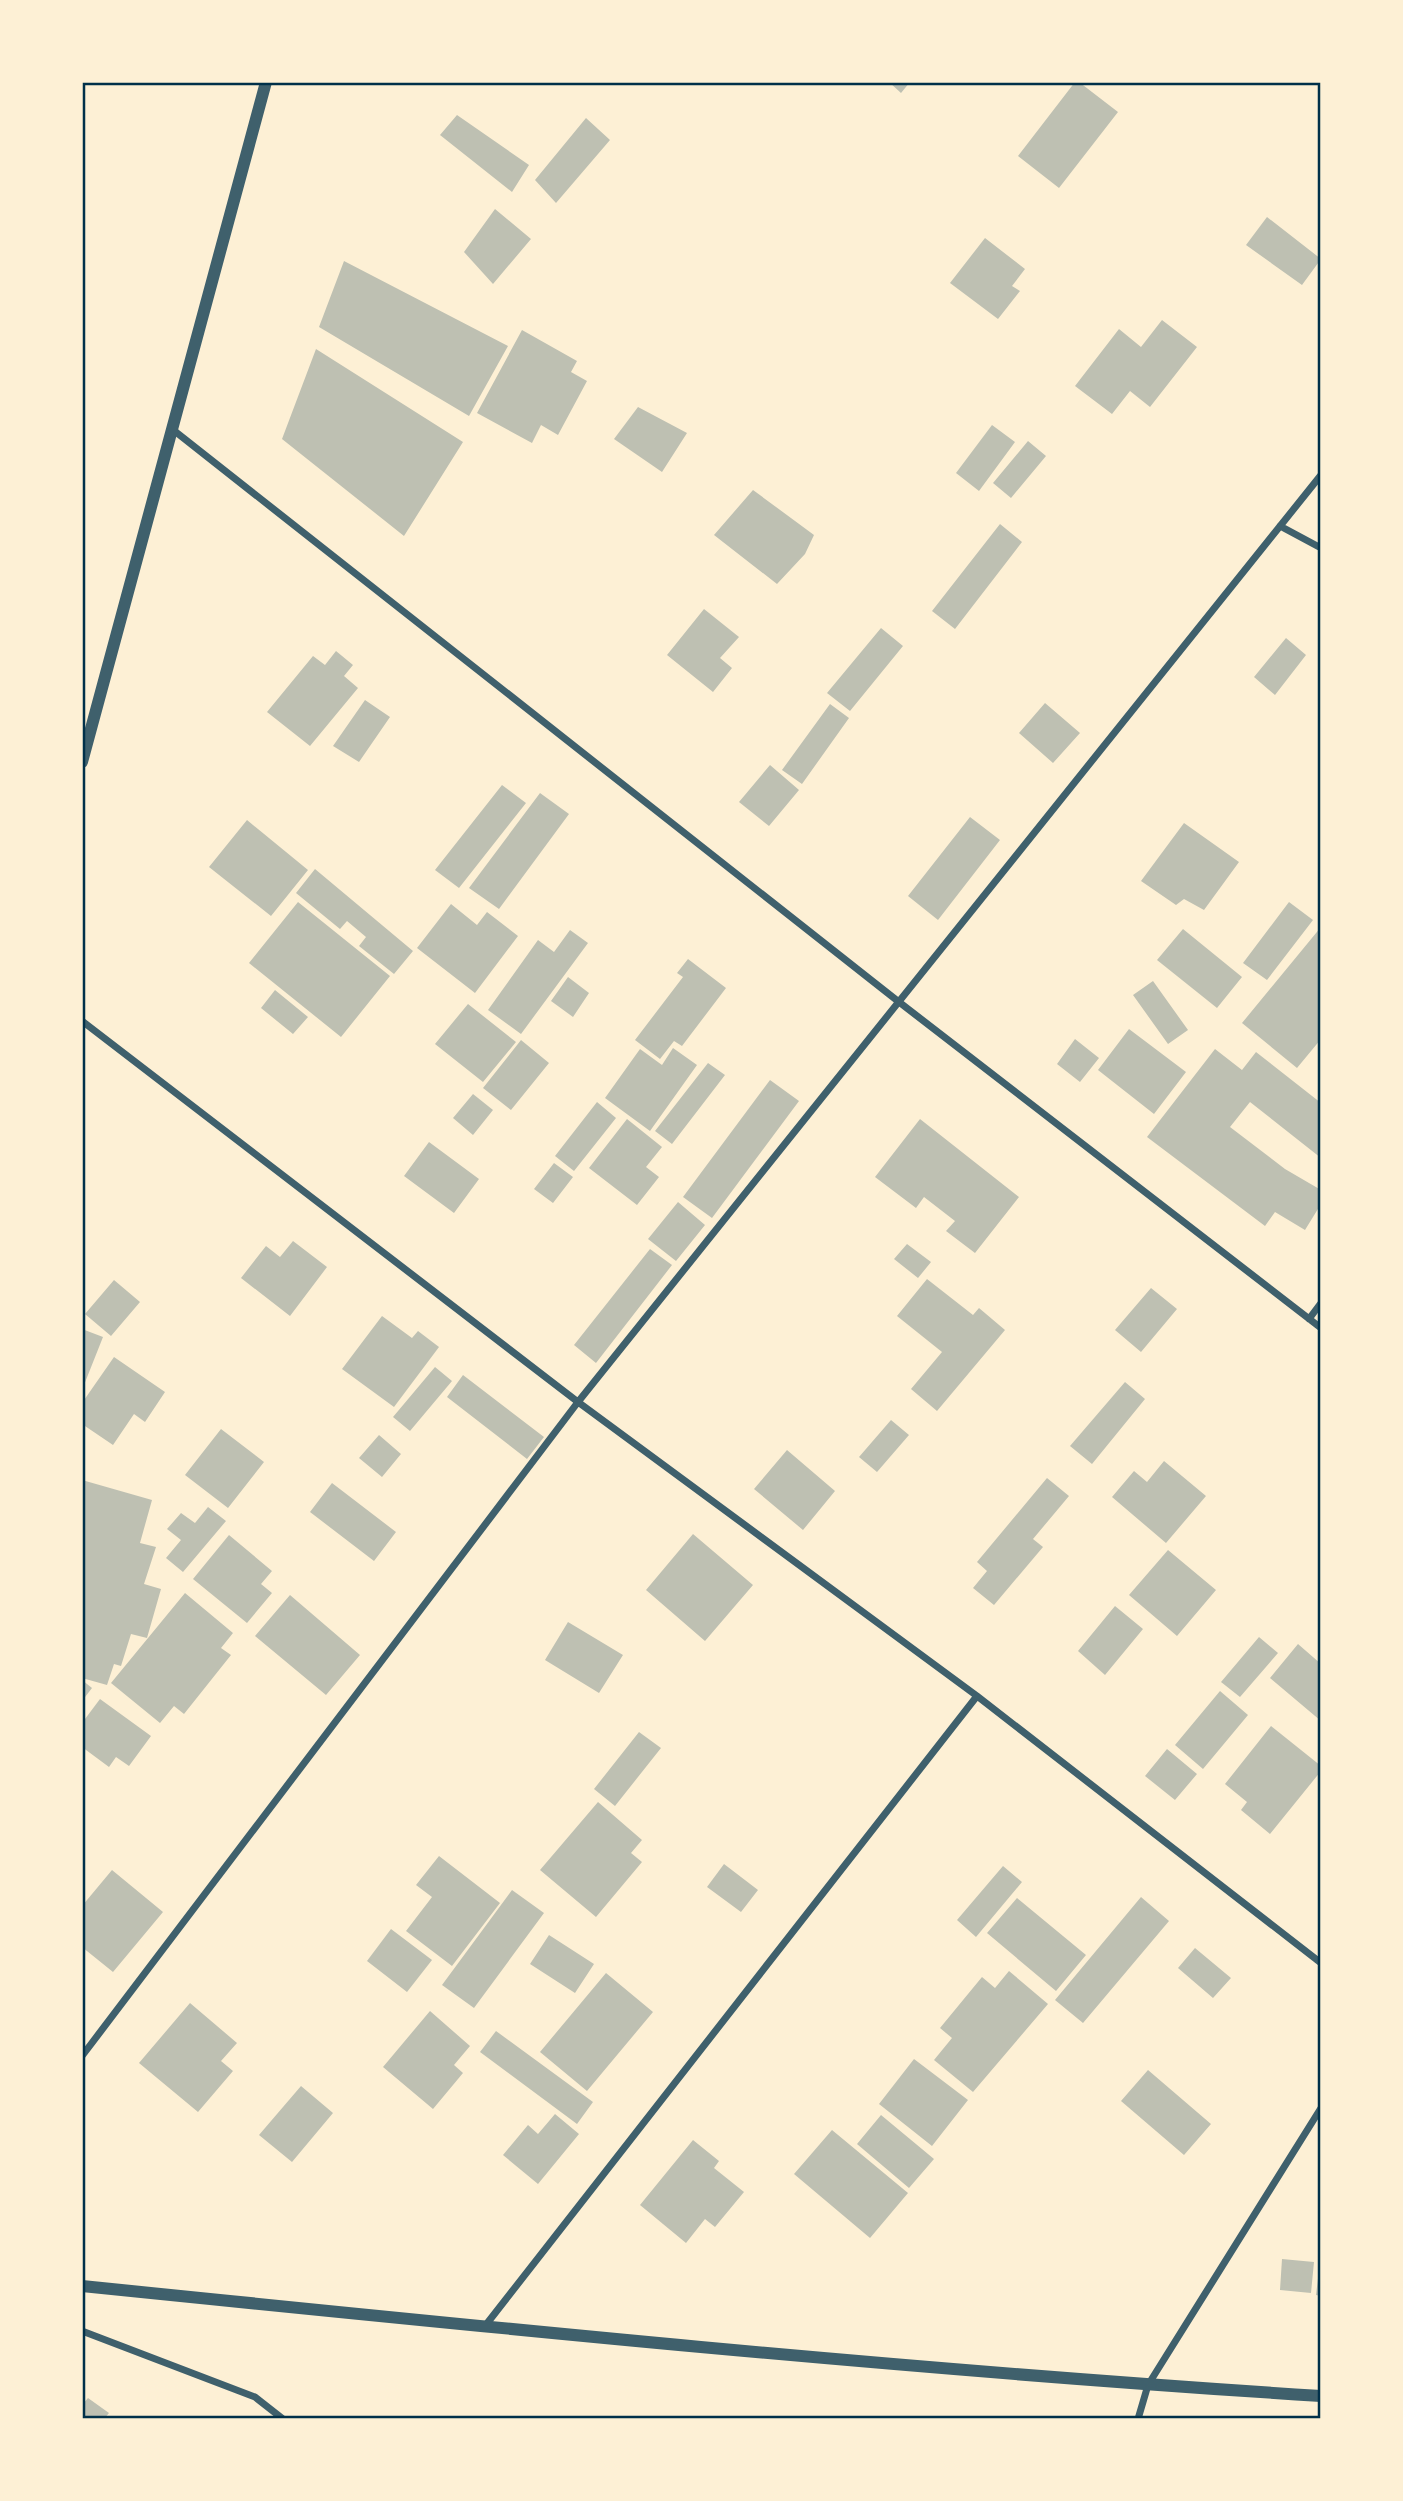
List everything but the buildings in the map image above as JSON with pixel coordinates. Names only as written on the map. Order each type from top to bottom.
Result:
[{"type":"street","points":[[82,762],[266,82]]},
{"type":"street","points":[[172,429],[899,1002],[1321,1328]]},
{"type":"street","points":[[82,2056],[578,1402],[1321,475]]},
{"type":"street","points":[[1280,526],[1321,548]]},
{"type":"street","points":[[82,1021],[578,1402],[977,1696],[1321,1963]]},
{"type":"street","points":[[1309,1319],[1321,1303]]},
{"type":"street","points":[[484,2327],[977,1696]]},
{"type":"street","points":[[1138,2419],[1148,2385],[1321,2108]]},
{"type":"street","points":[[82,2286],[484,2327],[1148,2385],[1321,2396]]},
{"type":"street","points":[[82,2331],[255,2397],[283,2419]]}]
